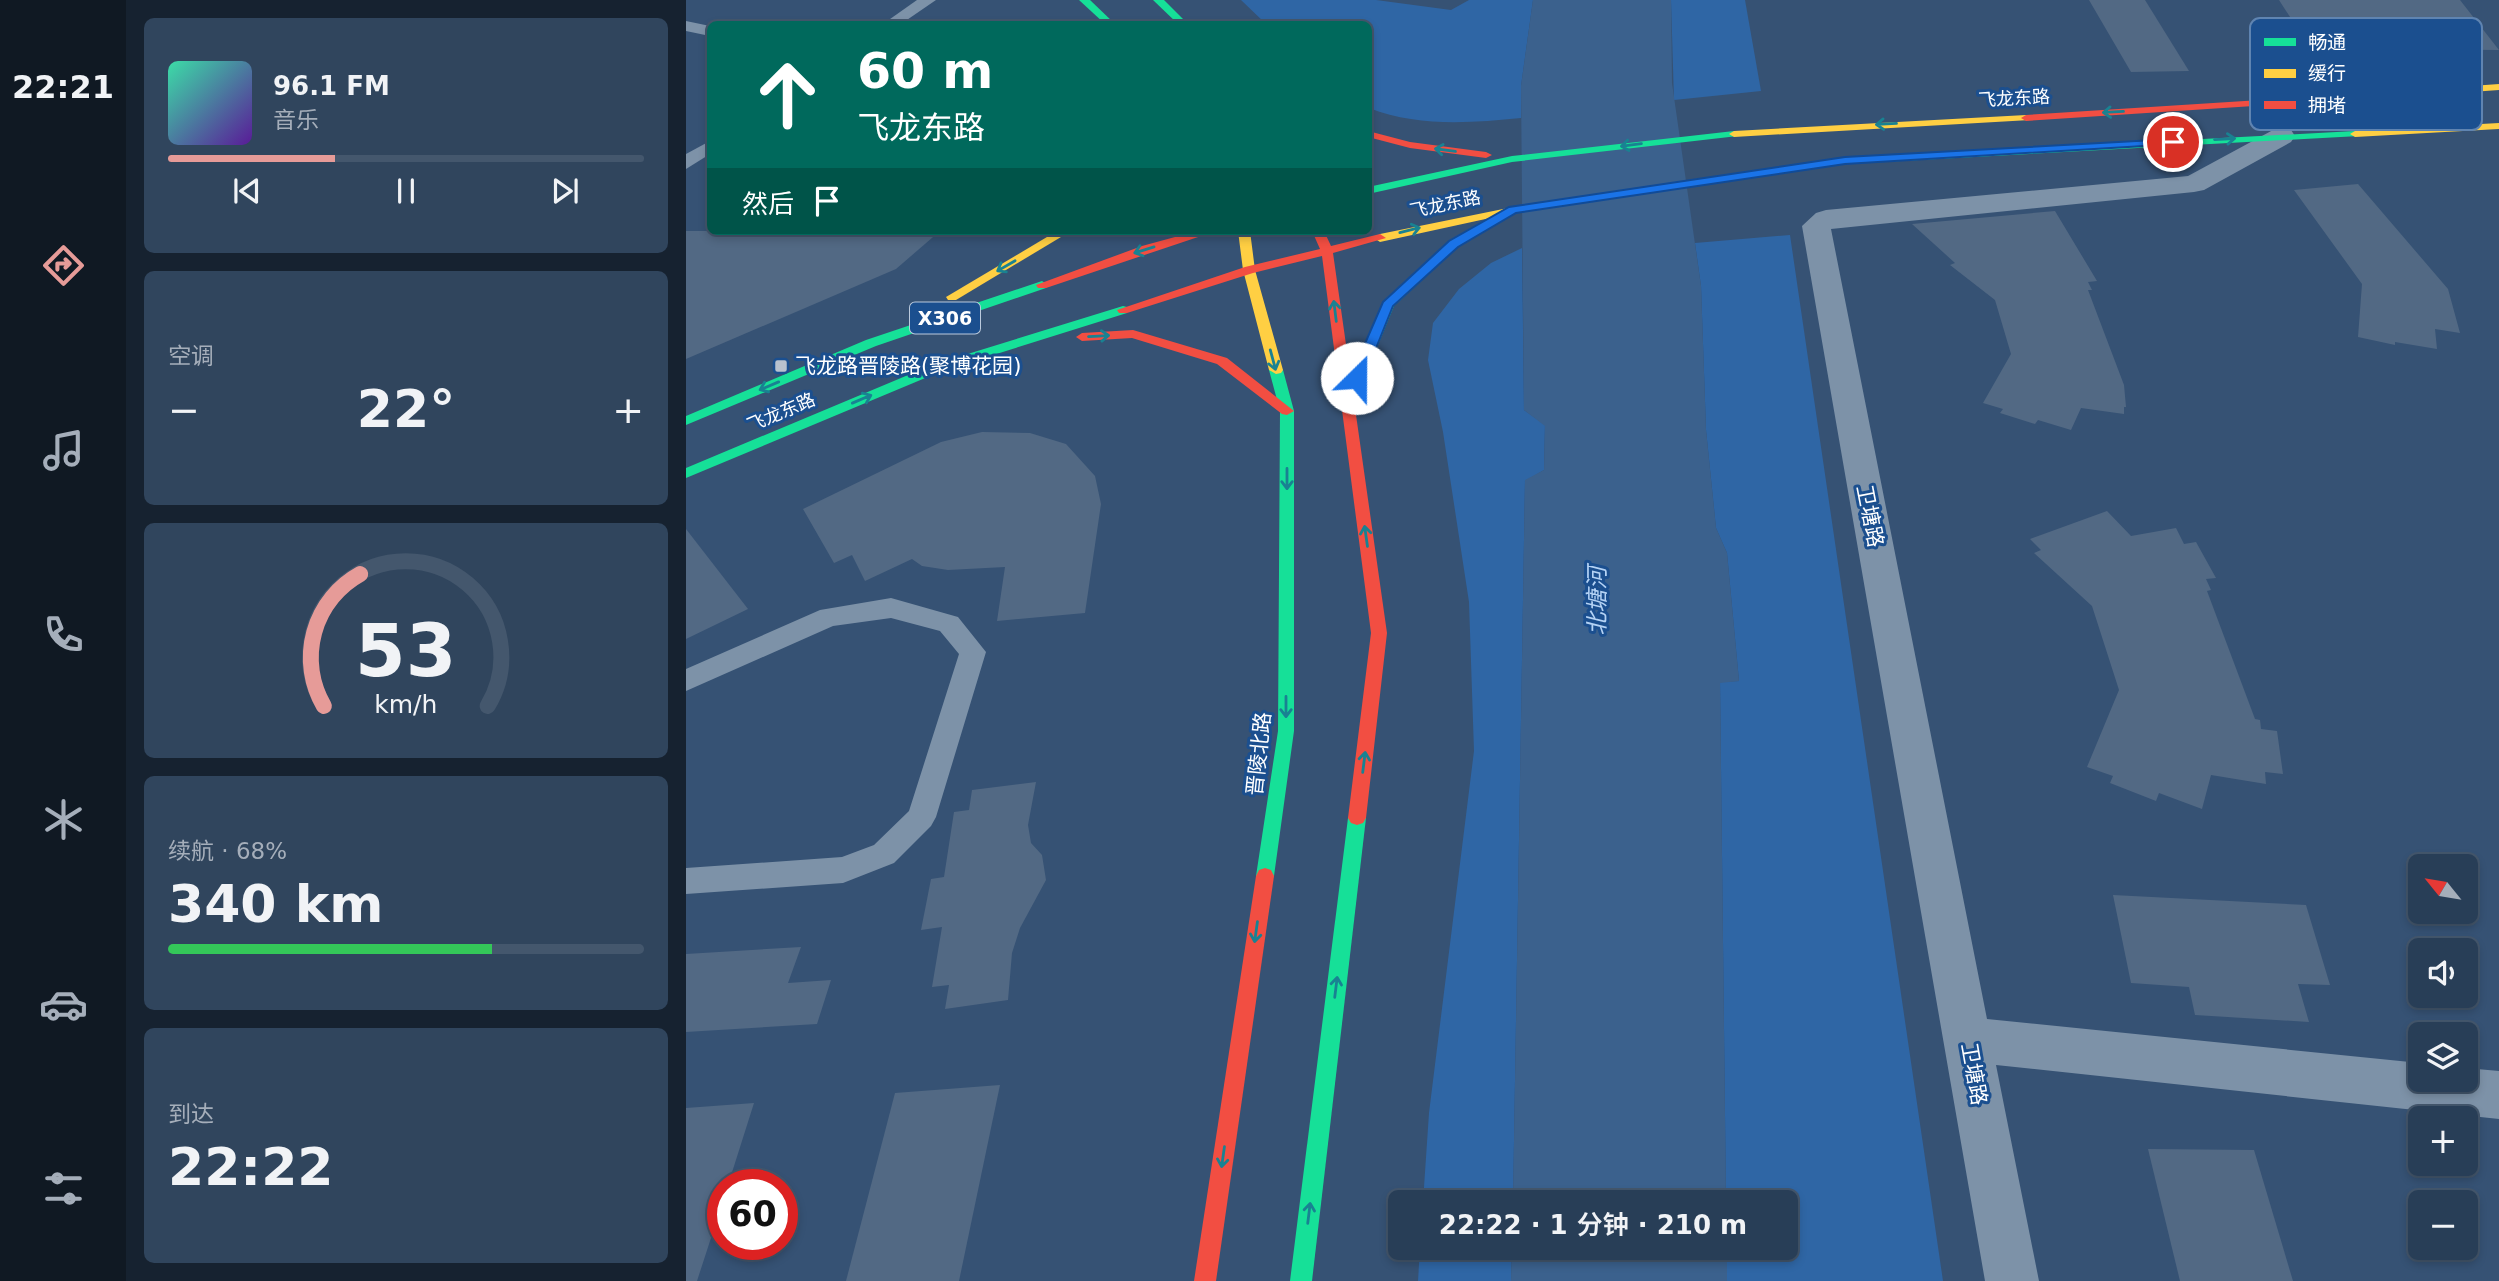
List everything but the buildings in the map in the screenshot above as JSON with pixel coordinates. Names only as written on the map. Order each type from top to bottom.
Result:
[{"type":"main road","points":[[1084,0],[1107,21]]},
{"type":"main road","points":[[1158,0],[1180,21]]},
{"type":"main road","name":"飞龙东路","points":[[1372,190],[1512,159],[1699,136],[2250,105]]},
{"type":"main road","name":"飞龙东路","points":[[686,473],[937,368],[1249,270],[1437,224],[1513,209],[1845,161],[2412,130]]},
{"type":"main road","points":[[1372,135],[1410,145],[1512,159]]},
{"type":"main road","points":[[1347,402],[1388,304],[1454,244],[1513,209]]},
{"type":"main road","points":[[872,343],[1058,235]]},
{"type":"main road","name":"飞龙东路","points":[[686,421],[872,343],[1146,249],[1196,235]]},
{"type":"main road","name":"晋陵北路","points":[[1205,1281],[1286,731],[1287,411],[1249,270],[1245,235]]},
{"type":"main road","points":[[1301,1281],[1379,633],[1327,251],[1320,235]]},
{"type":"main road","points":[[937,368],[1066,337],[1133,334],[1222,361],[1287,411]]},
{"type":"street","name":"卫塘路","points":[[2012,1281],[1816,226],[1826,219],[2194,184],[2282,136]]},
{"type":"street","points":[[1967,1039],[2499,1095]]},
{"type":"lane","points":[[896,21],[928,0]]},
{"type":"lane","points":[[686,26],[707,30]]},
{"type":"lane","points":[[686,163],[707,148]]},
{"type":"lane","points":[[686,681],[828,617],[891,608],[949,624],[973,652],[921,817],[884,854],[843,870],[686,881]]},
{"type":"shaded area","points":[[1241,0],[1376,0],[1451,10],[1469,0],[1533,0],[1521,86],[1521,118],[1463,122],[1425,121],[1372,109],[1372,21],[1263,21]]},
{"type":"shaded area","points":[[1671,0],[1745,0],[1761,91],[1674,100]]},
{"type":"shaded area","points":[[1790,235],[1943,1281],[1727,1281],[1727,1260],[1798,1260],[1798,1190],[1726,1190],[1720,682],[1739,681],[1727,553],[1716,528],[1706,430],[1701,286],[1695,243]]},
{"type":"shaded area","points":[[1522,248],[1524,410],[1545,425],[1544,470],[1525,481],[1513,1190],[1424,1190],[1429,1113],[1474,751],[1469,602],[1443,432],[1428,360],[1433,323],[1459,289],[1491,263]]},
{"type":"shaded area","points":[[1419,1260],[1512,1260],[1511,1281],[1418,1281]]},
{"type":"water","name":"北塘河","points":[[1533,0],[1671,0],[1672,83],[1701,286],[1706,430],[1716,528],[1727,553],[1739,681],[1720,683],[1726,1190],[1513,1190],[1525,480],[1544,470],[1545,426],[1524,410],[1521,86]]},
{"type":"water","points":[[1512,1260],[1727,1260],[1727,1281],[1511,1281]]},
{"type":"traffic: fast","points":[[1084,0],[1107,21]]},
{"type":"traffic: fast","points":[[1158,0],[1180,21]]},
{"type":"traffic: fast","points":[[1372,190],[1512,159],[1734,134]]},
{"type":"traffic: fast","points":[[1773,172],[1845,161],[2355,134]]},
{"type":"traffic: fast","points":[[1347,403],[1388,304],[1454,244],[1491,222]]},
{"type":"traffic: fast","points":[[686,421],[871,343],[1042,285]]},
{"type":"traffic: fast","points":[[686,473],[937,368],[1123,310]]},
{"type":"traffic: fast","points":[[1265,876],[1286,731],[1287,411],[1276,370]]},
{"type":"traffic: fast","points":[[1301,1281],[1357,818]]},
{"type":"traffic: slow","points":[[2482,88],[2499,87]]},
{"type":"traffic: slow","points":[[1734,134],[2026,118]]},
{"type":"traffic: slow","points":[[2482,127],[2499,126]]},
{"type":"traffic: slow","points":[[2355,134],[2427,130]]},
{"type":"traffic: slow","points":[[1380,238],[1513,210],[1773,172]]},
{"type":"traffic: slow","points":[[952,297],[1058,235]]},
{"type":"traffic: slow","points":[[1245,235],[1249,270],[1276,370]]},
{"type":"traffic: jam","points":[[2026,118],[2250,104]]},
{"type":"traffic: jam","points":[[1372,135],[1410,145],[1486,155]]},
{"type":"traffic: jam","points":[[1042,285],[1196,235]]},
{"type":"traffic: jam","points":[[1320,235],[1327,251],[1379,633],[1357,818]]},
{"type":"traffic: jam","points":[[1123,310],[1249,270],[1380,238]]},
{"type":"traffic: jam","points":[[1082,337],[1133,334],[1222,361],[1287,411]]},
{"type":"traffic: jam","points":[[1205,1281],[1265,876]]},
{"type":"place","name":"飞龙路晋陵路(聚博花园)","points":[[781,366]]},
{"type":"route","points":[[1357,378],[1388,304],[1454,244],[1513,209],[1845,161],[2173,142]]}]
